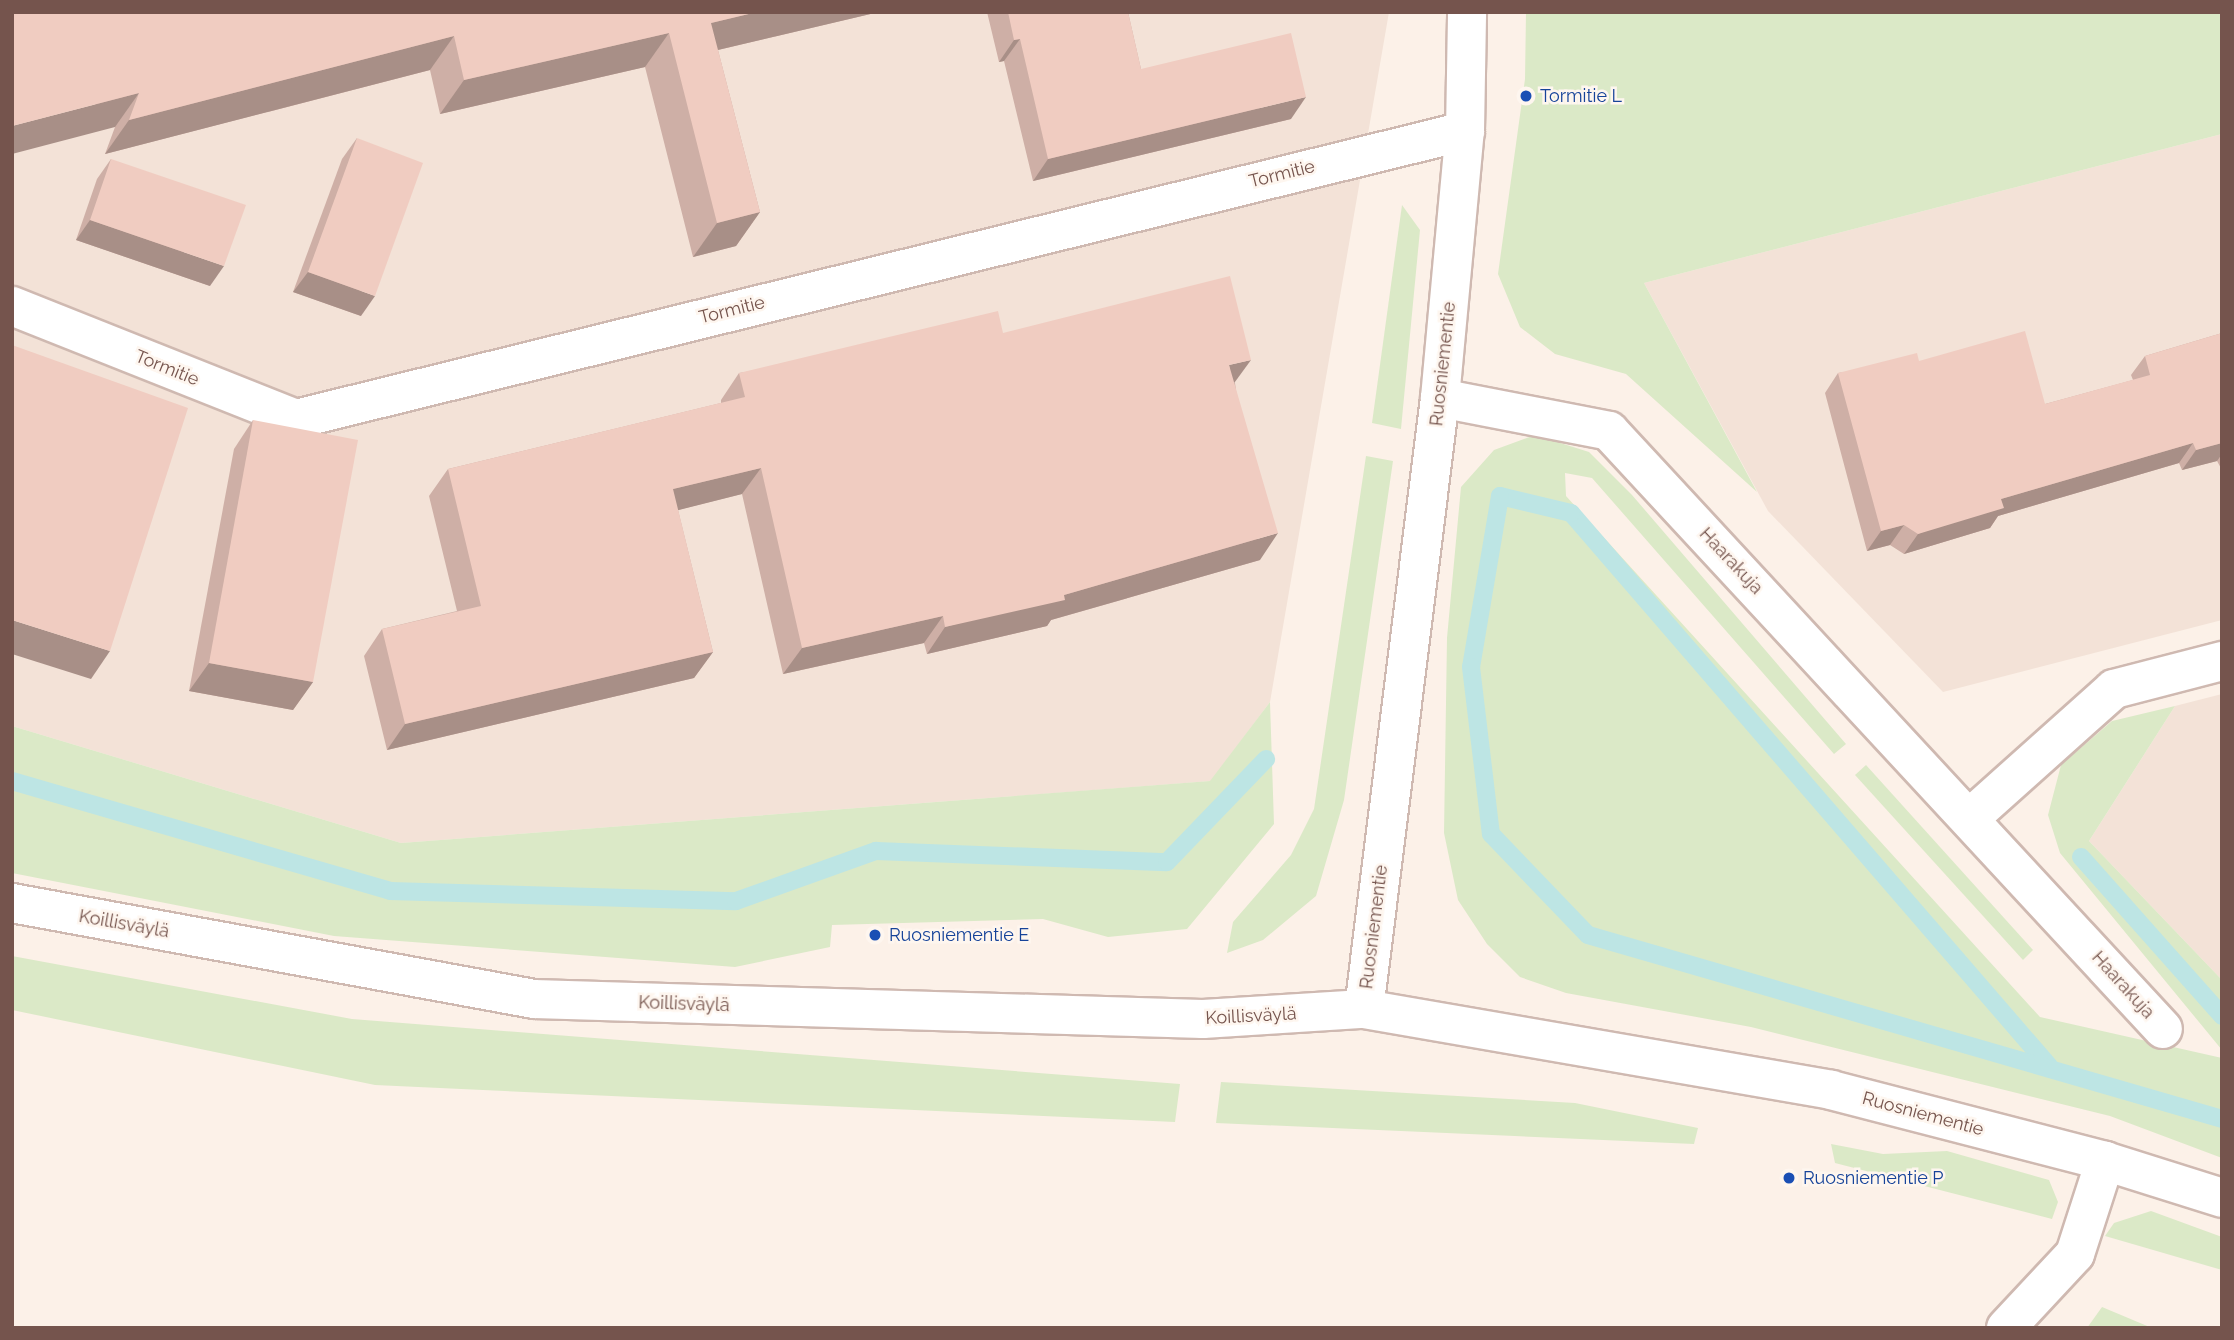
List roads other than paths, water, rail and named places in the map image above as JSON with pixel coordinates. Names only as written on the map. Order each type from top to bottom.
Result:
[{"type":"street","name":"Ruosniementie","points":[[1467,12],[1465,131],[1440,398],[1364,1009],[1830,1090],[2105,1161],[2222,1198]]},
{"type":"street","name":"Tormitie","points":[[12,306],[296,419],[1465,131]]},
{"type":"street","name":"Haarakuja","points":[[1440,398],[1609,431],[1970,817],[2163,1029]]},
{"type":"street","points":[[1970,817],[2113,690],[2222,661]]},
{"type":"street","name":"Koillisväylä","points":[[12,903],[534,999],[1203,1019],[1364,1009]]},
{"type":"street","points":[[2006,1328],[2075,1254],[2105,1161]]},
{"type":"waterway","points":[[2049,1066],[1571,513],[1500,496],[1471,667],[1491,834],[1588,935],[2222,1119]]},
{"type":"waterway","points":[[12,781],[390,891],[736,901],[876,851],[1167,862],[1266,759]]},
{"type":"waterway","points":[[2081,857],[2222,1016]]},
{"type":"place","name":"Tormitie L","points":[[1526,96]]},
{"type":"place","name":"Ruosniementie E","points":[[875,935]]},
{"type":"place","name":"Ruosniementie P","points":[[1789,1178]]}]
